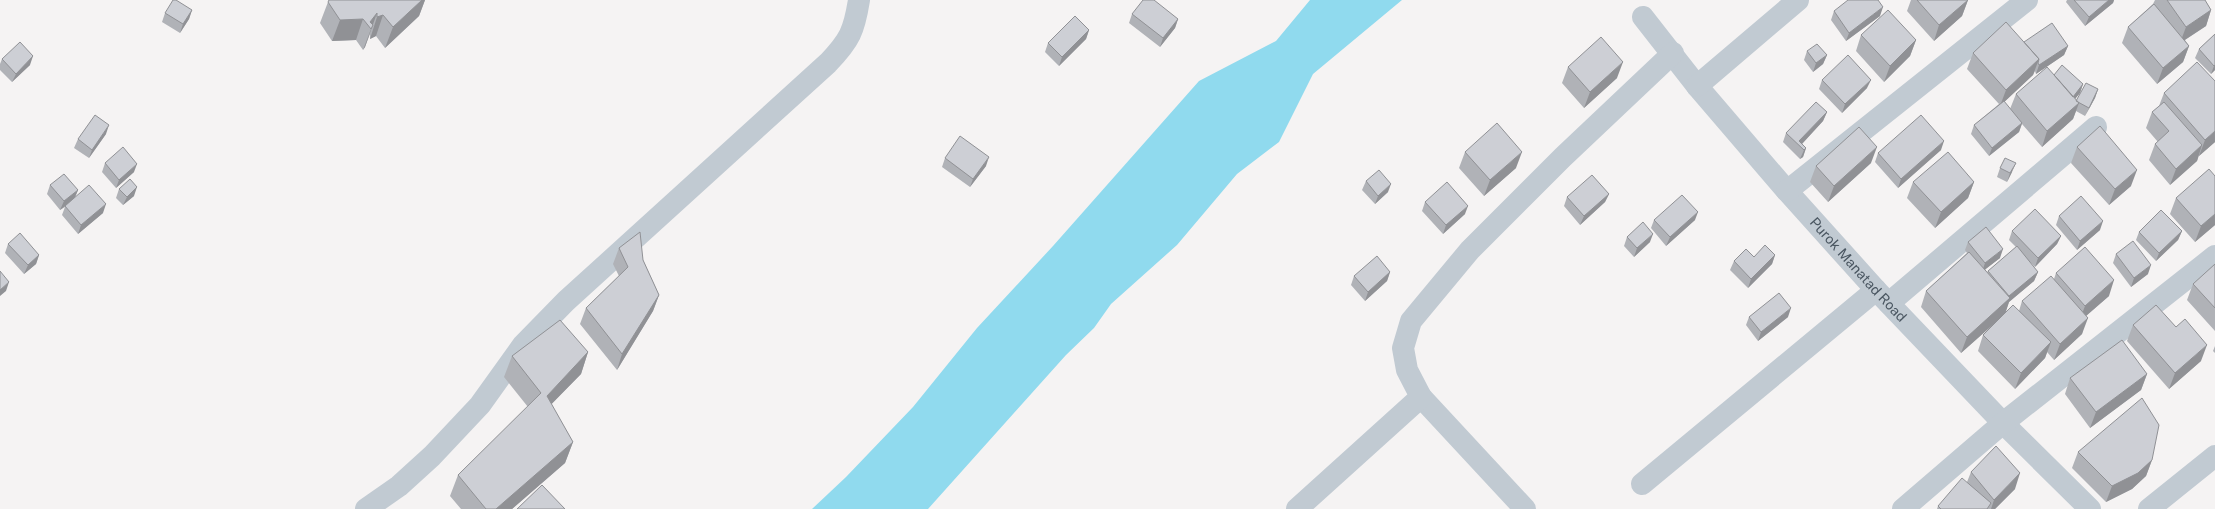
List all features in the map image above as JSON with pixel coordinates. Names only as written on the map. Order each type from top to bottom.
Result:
[{"type":"street","points":[[366,509],[400,486],[432,456],[480,405],[523,345],[566,300],[828,63],[846,44],[855,24],[859,0]]},
{"type":"street","points":[[1697,86],[1798,0]]},
{"type":"street","points":[[1787,191],[2027,0]]},
{"type":"street","name":"Purok Manatad Road","points":[[1643,17],[1673,53],[1697,86],[1787,191],[1883,296],[2003,423],[2090,509]]},
{"type":"street","points":[[1525,509],[1421,397],[1407,370],[1403,348],[1411,322],[1470,250],[1563,157],[1673,53]]},
{"type":"street","points":[[1642,484],[2096,127]]},
{"type":"street","points":[[1904,509],[2003,423],[2215,256]]},
{"type":"street","points":[[1297,509],[1342,470],[1421,397]]},
{"type":"street","points":[[2149,509],[2215,456]]},
{"type":"water","points":[[1310,0],[1402,0],[1313,74],[1279,142],[1237,174],[1177,245],[1111,304],[1094,328],[1066,355],[928,509],[812,509],[846,477],[913,407],[977,328],[1053,246],[1199,81],[1276,41]]},
{"type":"building","points":[[173,0],[176,0],[192,10],[183,24],[165,13]]},
{"type":"building","points":[[329,0],[422,0],[393,27],[383,15],[377,17],[377,13],[370,22],[373,25],[371,29],[363,19],[340,20],[328,2]]},
{"type":"building","points":[[1143,0],[1154,0],[1178,19],[1163,38],[1132,14]]},
{"type":"building","points":[[1848,0],[1878,0],[1883,7],[1849,33],[1834,11]]},
{"type":"building","points":[[1917,0],[1968,0],[1939,25]]},
{"type":"building","points":[[2074,0],[2109,0],[2089,17]]},
{"type":"building","points":[[2167,0],[2205,0],[2211,10],[2186,27]]},
{"type":"building","points":[[2154,4],[2189,46],[2163,68],[2128,27]]},
{"type":"building","points":[[1888,10],[1916,40],[1890,66],[1861,35]]},
{"type":"building","points":[[1075,16],[1089,30],[1062,57],[1048,43]]},
{"type":"building","points":[[2006,22],[2039,59],[2006,90],[1973,53]]},
{"type":"building","points":[[2052,23],[2068,46],[2039,65],[2039,59],[2024,42]]},
{"type":"building","points":[[2215,34],[2215,65],[2214,66],[2199,49]]},
{"type":"building","points":[[1601,37],[1623,62],[1590,92],[1568,67]]},
{"type":"building","points":[[20,42],[33,56],[16,74],[2,59]]},
{"type":"building","points":[[1817,44],[1827,55],[1816,63],[1807,51]]},
{"type":"building","points":[[1848,55],[1871,80],[1845,104],[1822,80]]},
{"type":"building","points":[[2197,62],[2215,81],[2215,131],[2205,140],[2164,93]]},
{"type":"building","points":[[2062,65],[2083,84],[2073,97],[2054,75]]},
{"type":"building","points":[[2047,67],[2079,103],[2047,131],[2016,94]]},
{"type":"building","points":[[2086,83],[2098,89],[2089,108],[2076,101]]},
{"type":"building","points":[[2004,101],[2022,123],[1992,148],[1974,125]]},
{"type":"building","points":[[1816,102],[1827,112],[1799,141],[1806,148],[1804,150],[1786,133]]},
{"type":"building","points":[[2164,102],[2202,145],[2176,169],[2155,144],[2169,131],[2152,112]]},
{"type":"building","points":[[95,115],[109,125],[92,150],[78,139]]},
{"type":"building","points":[[1921,115],[1944,141],[1901,179],[1878,153]]},
{"type":"building","points":[[1497,123],[1522,152],[1490,180],[1465,152]]},
{"type":"building","points":[[2100,126],[2137,170],[2115,189],[2077,147]]},
{"type":"building","points":[[1859,127],[1877,147],[1834,186],[1816,166]]},
{"type":"building","points":[[960,136],[989,157],[973,179],[945,158]]},
{"type":"building","points":[[123,147],[137,164],[119,180],[105,163]]},
{"type":"building","points":[[1948,152],[1974,182],[1941,212],[1913,182]]},
{"type":"building","points":[[2005,158],[2016,163],[2010,173],[2000,168]]},
{"type":"building","points":[[2209,169],[2215,176],[2215,214],[2201,226],[2176,198]]},
{"type":"building","points":[[1379,170],[1391,184],[1378,196],[1366,181]]},
{"type":"building","points":[[64,174],[78,190],[64,201],[50,185]]},
{"type":"building","points":[[1592,175],[1609,194],[1584,216],[1567,197]]},
{"type":"building","points":[[130,179],[137,187],[127,197],[119,189]]},
{"type":"building","points":[[1447,182],[1468,206],[1446,225],[1425,202]]},
{"type":"building","points":[[89,185],[106,204],[81,225],[65,206]]},
{"type":"building","points":[[1682,195],[1698,212],[1670,237],[1654,220]]},
{"type":"building","points":[[2081,196],[2103,221],[2080,241],[2059,216]]},
{"type":"building","points":[[2035,209],[2061,236],[2038,258],[2012,231]]},
{"type":"building","points":[[2161,210],[2182,231],[2159,253],[2139,232]]},
{"type":"building","points":[[1643,222],[1653,234],[1637,248],[1627,237]]},
{"type":"building","points":[[1986,227],[2003,249],[1985,263],[1968,242]]},
{"type":"building","points":[[640,232],[643,260],[659,295],[622,354],[586,308],[628,267],[619,248]]},
{"type":"building","points":[[20,233],[39,255],[28,265],[8,244]]},
{"type":"building","points":[[2133,241],[2151,265],[2134,278],[2116,254]]},
{"type":"building","points":[[1765,245],[1775,255],[1751,279],[1734,261],[1746,249],[1754,257]]},
{"type":"building","points":[[2017,246],[2038,272],[2009,296],[1988,271]]},
{"type":"building","points":[[2085,247],[2114,280],[2085,306],[2056,273]]},
{"type":"building","points":[[1969,252],[2010,298],[1967,337],[1926,291]]},
{"type":"building","points":[[1377,256],[1390,272],[1368,292],[1354,276]]},
{"type":"building","points":[[2215,264],[2215,308],[2193,284]]},
{"type":"building","points":[[0,271],[9,282],[0,290]]},
{"type":"building","points":[[2051,276],[2088,318],[2060,344],[2022,301]]},
{"type":"building","points":[[1779,293],[1791,308],[1761,332],[1749,317]]},
{"type":"building","points":[[2013,305],[2051,342],[2021,373],[1983,335]]},
{"type":"building","points":[[2156,305],[2176,327],[2185,319],[2207,345],[2175,373],[2133,325]]},
{"type":"building","points":[[560,320],[588,352],[547,396],[573,442],[496,509],[486,509],[458,475],[541,393],[512,356]]},
{"type":"building","points":[[2122,340],[2147,374],[2096,412],[2070,378]]},
{"type":"building","points":[[2142,398],[2159,425],[2152,460],[2138,473],[2112,486],[2078,452]]},
{"type":"building","points":[[1996,446],[2020,473],[1994,500],[1971,472]]},
{"type":"building","points":[[1962,478],[1991,503],[1987,509],[1941,509],[1938,506]]},
{"type":"building","points":[[542,485],[565,509],[517,509]]}]
